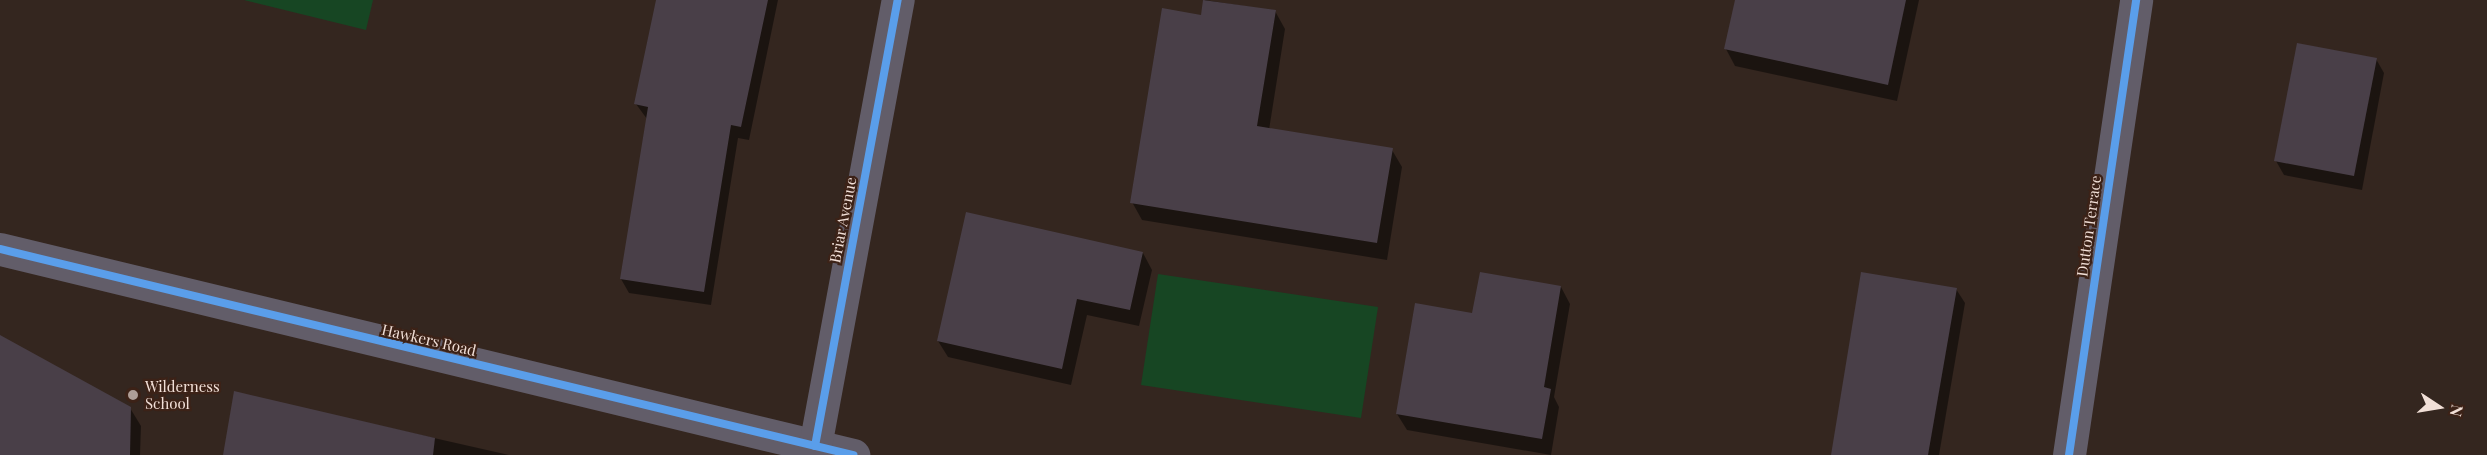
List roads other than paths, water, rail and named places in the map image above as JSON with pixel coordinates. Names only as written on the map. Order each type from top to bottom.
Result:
[{"type":"street","name":"Briar Avenue","points":[[815,446],[898,0]]},
{"type":"street","name":"Dutton Terrace","points":[[2069,455],[2136,0]]},
{"type":"street","name":"Hawkers Road","points":[[0,249],[853,455]]},
{"type":"place","name":"Wilderness School","points":[[133,395]]}]
